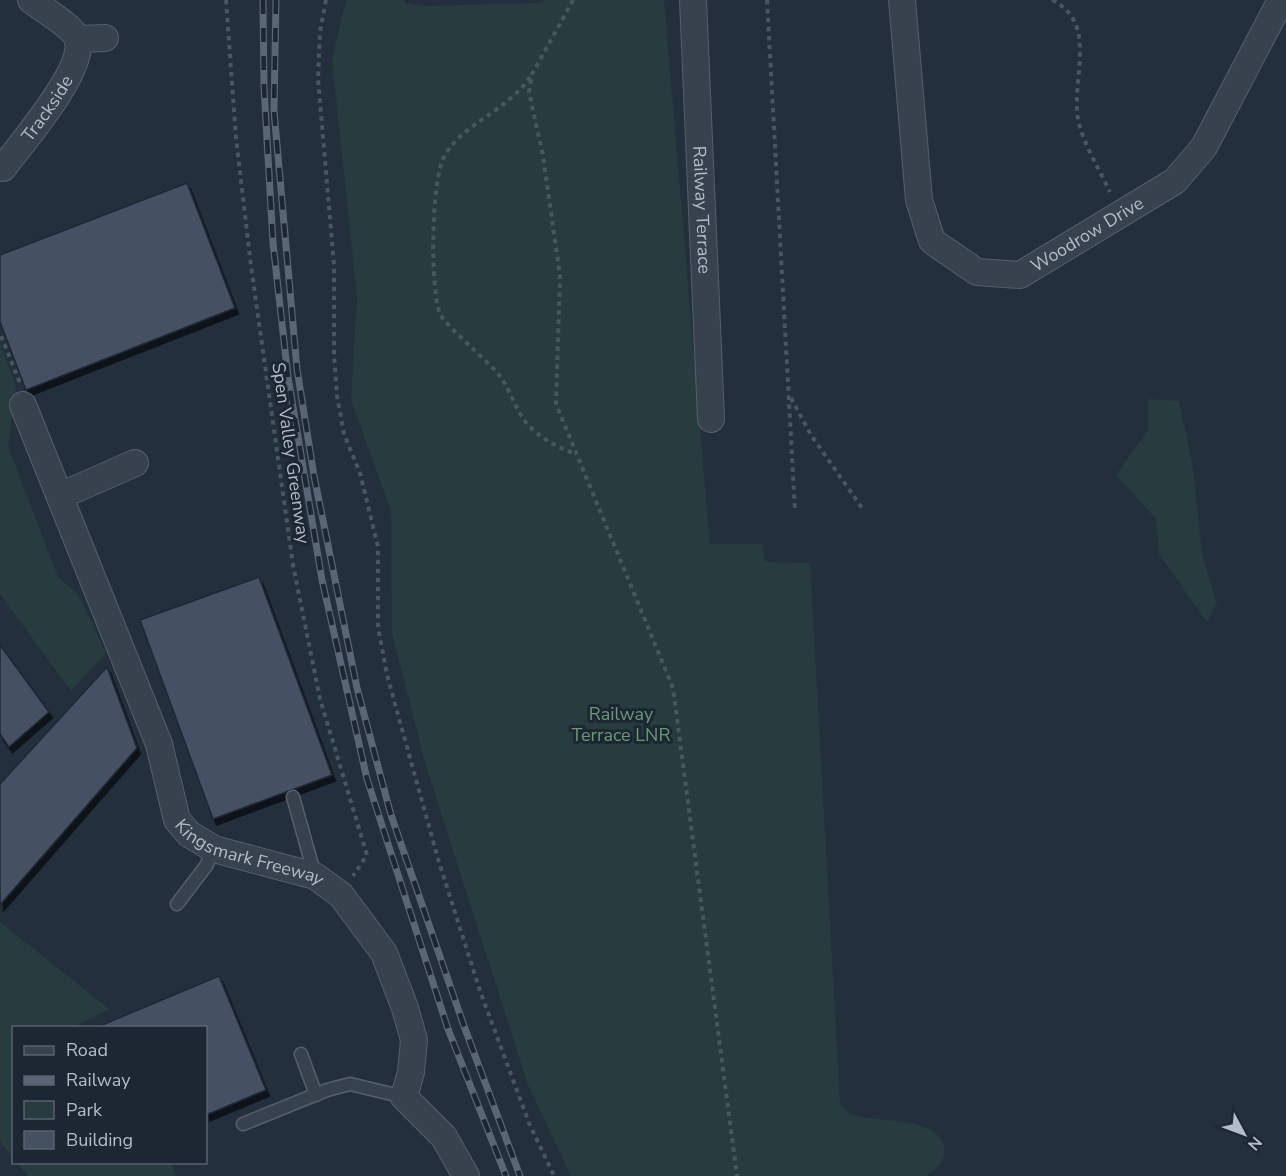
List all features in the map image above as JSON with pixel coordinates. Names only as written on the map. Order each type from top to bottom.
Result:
[{"type":"street","points":[[31,0],[73,32],[78,39],[105,38]]},
{"type":"street","name":"Railway Terrace","points":[[693,0],[711,419]]},
{"type":"street","name":"Woodrow Drive","points":[[902,0],[919,200],[932,241],[977,273],[1020,275],[1175,181],[1204,147],[1281,0]]},
{"type":"street","name":"Trackside","points":[[0,166],[3,168],[68,81],[78,39]]},
{"type":"street","name":"Kingsmark Freeway","points":[[23,405],[159,744],[177,820],[189,834],[214,849],[315,876],[341,895],[384,953],[405,1008],[414,1040],[411,1072],[404,1097]]},
{"type":"street","points":[[60,496],[135,464]]},
{"type":"street","points":[[404,1097],[444,1137],[466,1176]]},
{"type":"lane","points":[[293,797],[315,876]]},
{"type":"lane","points":[[177,904],[207,866],[214,849]]},
{"type":"lane","points":[[301,1054],[316,1095]]},
{"type":"lane","points":[[243,1124],[350,1084],[404,1097]]},
{"type":"path","name":"Spen Valley Greenway","points":[[226,0],[236,138],[293,566],[320,699],[367,855],[341,895]]},
{"type":"path","points":[[326,0],[320,32],[318,79],[334,265],[334,355],[337,396],[344,434],[360,472],[378,547],[378,627],[387,675],[438,859],[480,991],[528,1123],[554,1176]]},
{"type":"path","points":[[573,0],[521,90],[485,120],[459,136],[443,158],[435,209],[434,292],[441,317],[501,378],[516,411],[555,447],[576,454]]},
{"type":"path","points":[[767,0],[795,511]]},
{"type":"path","points":[[1052,0],[1077,23],[1082,50],[1076,87],[1078,121],[1120,214]]},
{"type":"path","points":[[532,74],[529,92],[543,156],[560,276],[556,404],[673,688],[737,1176]]},
{"type":"path","points":[[2,336],[23,391],[23,405]]},
{"type":"path","points":[[790,394],[811,435],[862,508]]},
{"type":"green space","name":"Railway Terrace LNR","points":[[346,0],[404,0],[406,3],[424,6],[540,3],[544,0],[664,0],[710,544],[762,544],[765,562],[810,563],[840,1103],[854,1115],[919,1125],[939,1136],[945,1151],[943,1160],[926,1176],[571,1176],[528,1085],[425,763],[392,633],[391,511],[351,400],[357,297],[332,60]]},
{"type":"green space","points":[[0,342],[16,386],[8,446],[58,577],[79,595],[106,653],[71,691],[0,594]]},
{"type":"green space","points":[[1148,399],[1179,401],[1193,468],[1202,555],[1217,603],[1207,622],[1159,554],[1156,519],[1116,475],[1148,430]]},
{"type":"green space","points":[[0,922],[109,1009],[76,1026],[12,1026],[12,1157],[0,1141]]},
{"type":"green space","points":[[18,1164],[171,1164],[177,1176],[28,1176]]},
{"type":"building","points":[[187,183],[235,308],[26,390],[0,322],[0,255]]},
{"type":"building","points":[[259,577],[332,775],[213,819],[140,620]]},
{"type":"building","points":[[0,645],[49,712],[9,747],[0,734]]},
{"type":"building","points":[[107,667],[137,748],[0,905],[0,784]]},
{"type":"building","points":[[219,976],[266,1090],[207,1115],[207,1026],[100,1026]]},
{"type":"railway","points":[[263,0],[264,87],[273,243],[288,377],[322,580],[367,779],[448,1029],[506,1176]]},
{"type":"railway","points":[[276,0],[274,111],[297,369],[314,476],[357,688],[391,815],[464,1026],[520,1176]]}]
